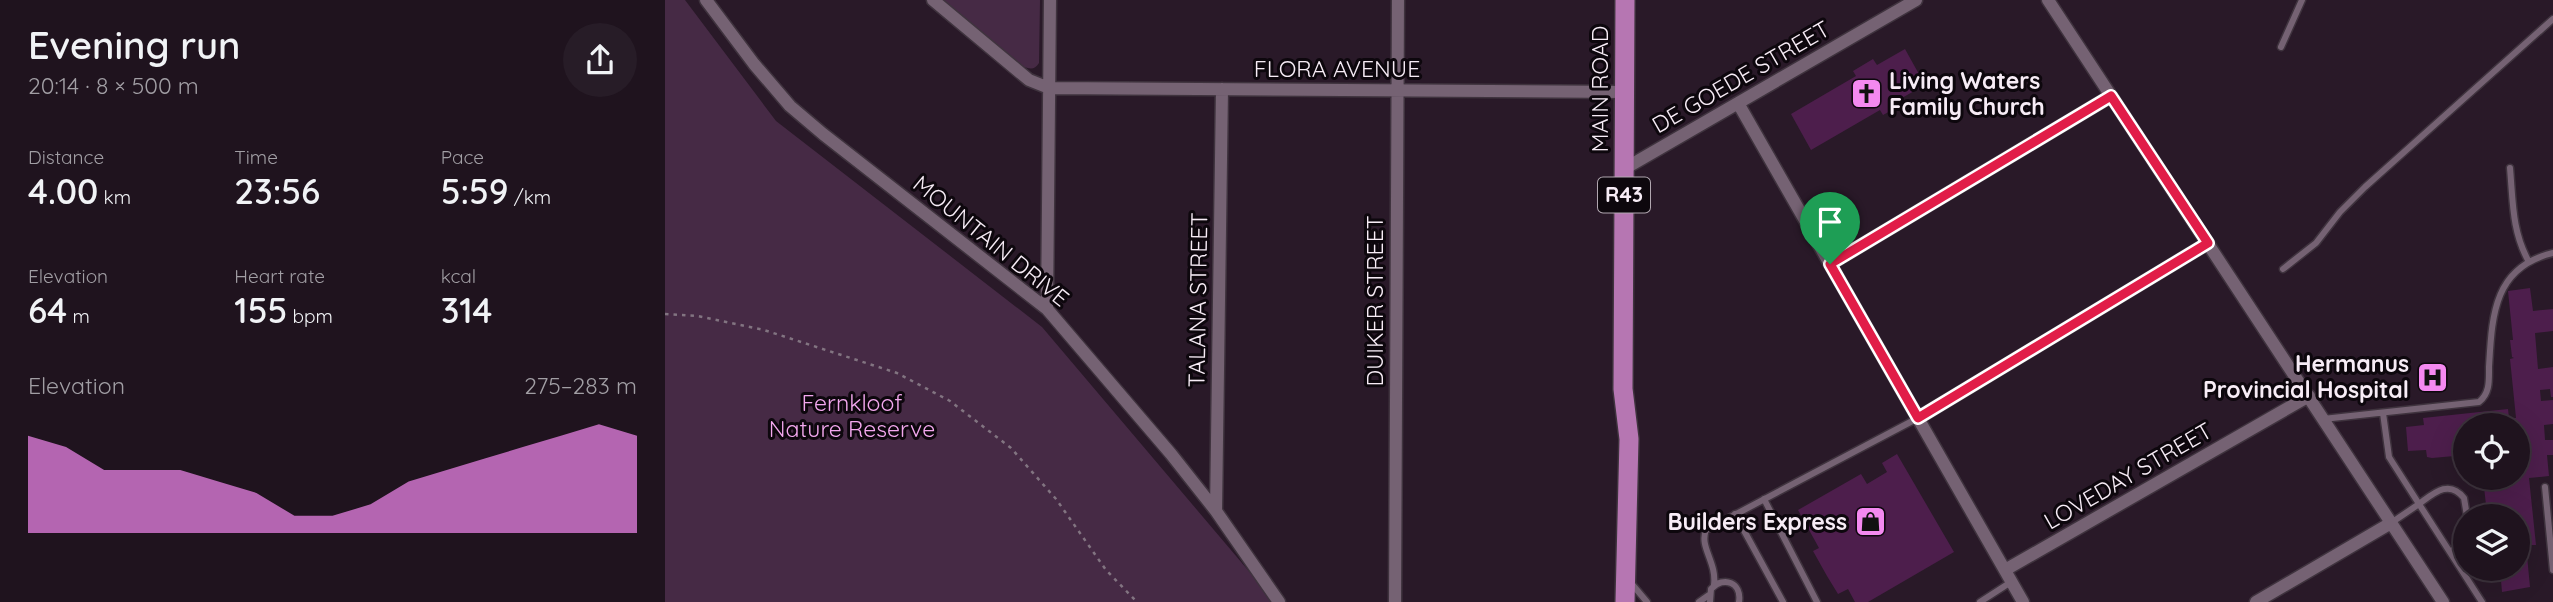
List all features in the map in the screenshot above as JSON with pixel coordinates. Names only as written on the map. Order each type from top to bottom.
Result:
[{"type":"main road","name":"MAIN ROAD","points":[[1614,602],[1617,437],[1623,389],[1625,0]]},
{"type":"main road","name":"MAIN ROAD","points":[[1623,389],[1629,439],[1625,602]]},
{"type":"street","points":[[933,0],[1029,80],[1049,88]]},
{"type":"street","points":[[1047,309],[1050,0]]},
{"type":"street","name":"DUIKER STREET","points":[[1395,602],[1398,0]]},
{"type":"street","name":"DE GOEDE STREET","points":[[1624,169],[1916,0]]},
{"type":"street","points":[[2048,0],[2443,602]]},
{"type":"street","name":"MOUNTAIN DRIVE","points":[[708,1],[754,64],[790,106],[1047,309],[1171,454],[1216,511],[1279,602]]},
{"type":"street","name":"FLORA AVENUE","points":[[1049,88],[1625,92]]},
{"type":"street","name":"TALANA STREET","points":[[1216,511],[1222,89]]},
{"type":"street","points":[[1830,264],[2111,96]]},
{"type":"street","points":[[1738,103],[2023,602]]},
{"type":"street","points":[[1918,418],[2208,243]]},
{"type":"street","name":"LOVEDAY STREET","points":[[2008,576],[2309,397]]},
{"type":"street","points":[[2256,602],[2391,523]]},
{"type":"lane","points":[[2281,47],[2302,0]]},
{"type":"lane","points":[[2283,269],[2316,243],[2340,212],[2365,187],[2553,19]]},
{"type":"lane","points":[[2509,168],[2516,232],[2529,262]]},
{"type":"lane","points":[[2323,419],[2473,404],[2483,398],[2488,389],[2494,309],[2498,298],[2511,278],[2529,262],[2553,253]]},
{"type":"lane","points":[[2383,413],[2387,453],[2482,602]]},
{"type":"lane","points":[[1699,602],[1709,598],[1714,585],[1713,563],[1703,537],[1706,530],[1918,418]]},
{"type":"lane","points":[[2545,487],[2553,570]]},
{"type":"lane","points":[[2391,523],[2440,489],[2451,488],[2464,498],[2465,504]]},
{"type":"lane","points":[[1764,499],[1817,602]]},
{"type":"lane","points":[[1735,514],[1783,602]]},
{"type":"lane","points":[[1626,564],[1633,586],[1647,602]]},
{"type":"lane","points":[[1980,602],[2008,576]]},
{"type":"lane","points":[[1714,585],[1724,581],[1735,585],[1740,594],[1739,602]]},
{"type":"path","points":[[665,314],[698,316],[764,330],[897,373],[950,401],[1011,448],[1056,499],[1106,570],[1137,602]]},
{"type":"green space","name":"Fernkloof Nature Reserve","points":[[665,0],[685,0],[776,121],[1042,327],[1275,602],[665,602]]},
{"type":"green space","points":[[942,0],[1040,0],[1039,63],[1036,67],[1024,67]]},
{"type":"building","name":"Living Waters Family Church","points":[[1905,49],[1925,85],[1891,104],[1894,109],[1883,115],[1880,110],[1811,150],[1791,114],[1856,76],[1853,71],[1873,59],[1877,65]]},
{"type":"building","points":[[2530,288],[2533,311],[2553,309],[2553,331],[2535,333],[2538,369],[2553,367],[2553,397],[2550,389],[2540,390],[2541,401],[2553,400],[2553,424],[2544,425],[2545,440],[2553,440],[2553,455],[2547,455],[2549,476],[2530,478],[2530,413],[2515,413],[2510,359],[2514,358],[2510,340],[2513,340],[2508,291]]},
{"type":"building","points":[[2508,409],[2508,413],[2470,413]]},
{"type":"building","points":[[2453,415],[2453,456],[2432,458],[2427,457],[2426,450],[2408,451],[2406,427],[2424,425],[2423,418]]},
{"type":"building","name":"Builders Express","points":[[1897,454],[1954,552],[1868,602],[1855,602],[1848,589],[1838,594],[1813,551],[1819,548],[1798,510],[1861,474],[1867,484],[1887,472],[1882,463]]},
{"type":"building","points":[[2530,488],[2536,545],[2530,545],[2530,504],[2486,504],[2484,490],[2530,490]]},
{"type":"building","points":[[2501,581],[2529,581],[2530,587],[2502,592]]},
{"type":"place","name":"Living Waters Family Church","points":[[1866,94]]},
{"type":"place","name":"Hermanus Provincial Hospital","points":[[2432,377]]},
{"type":"place","name":"Builders Express","points":[[1870,522]]},
{"type":"route","points":[[2111,96],[2208,243],[1918,418],[1830,264],[2111,96]]}]
